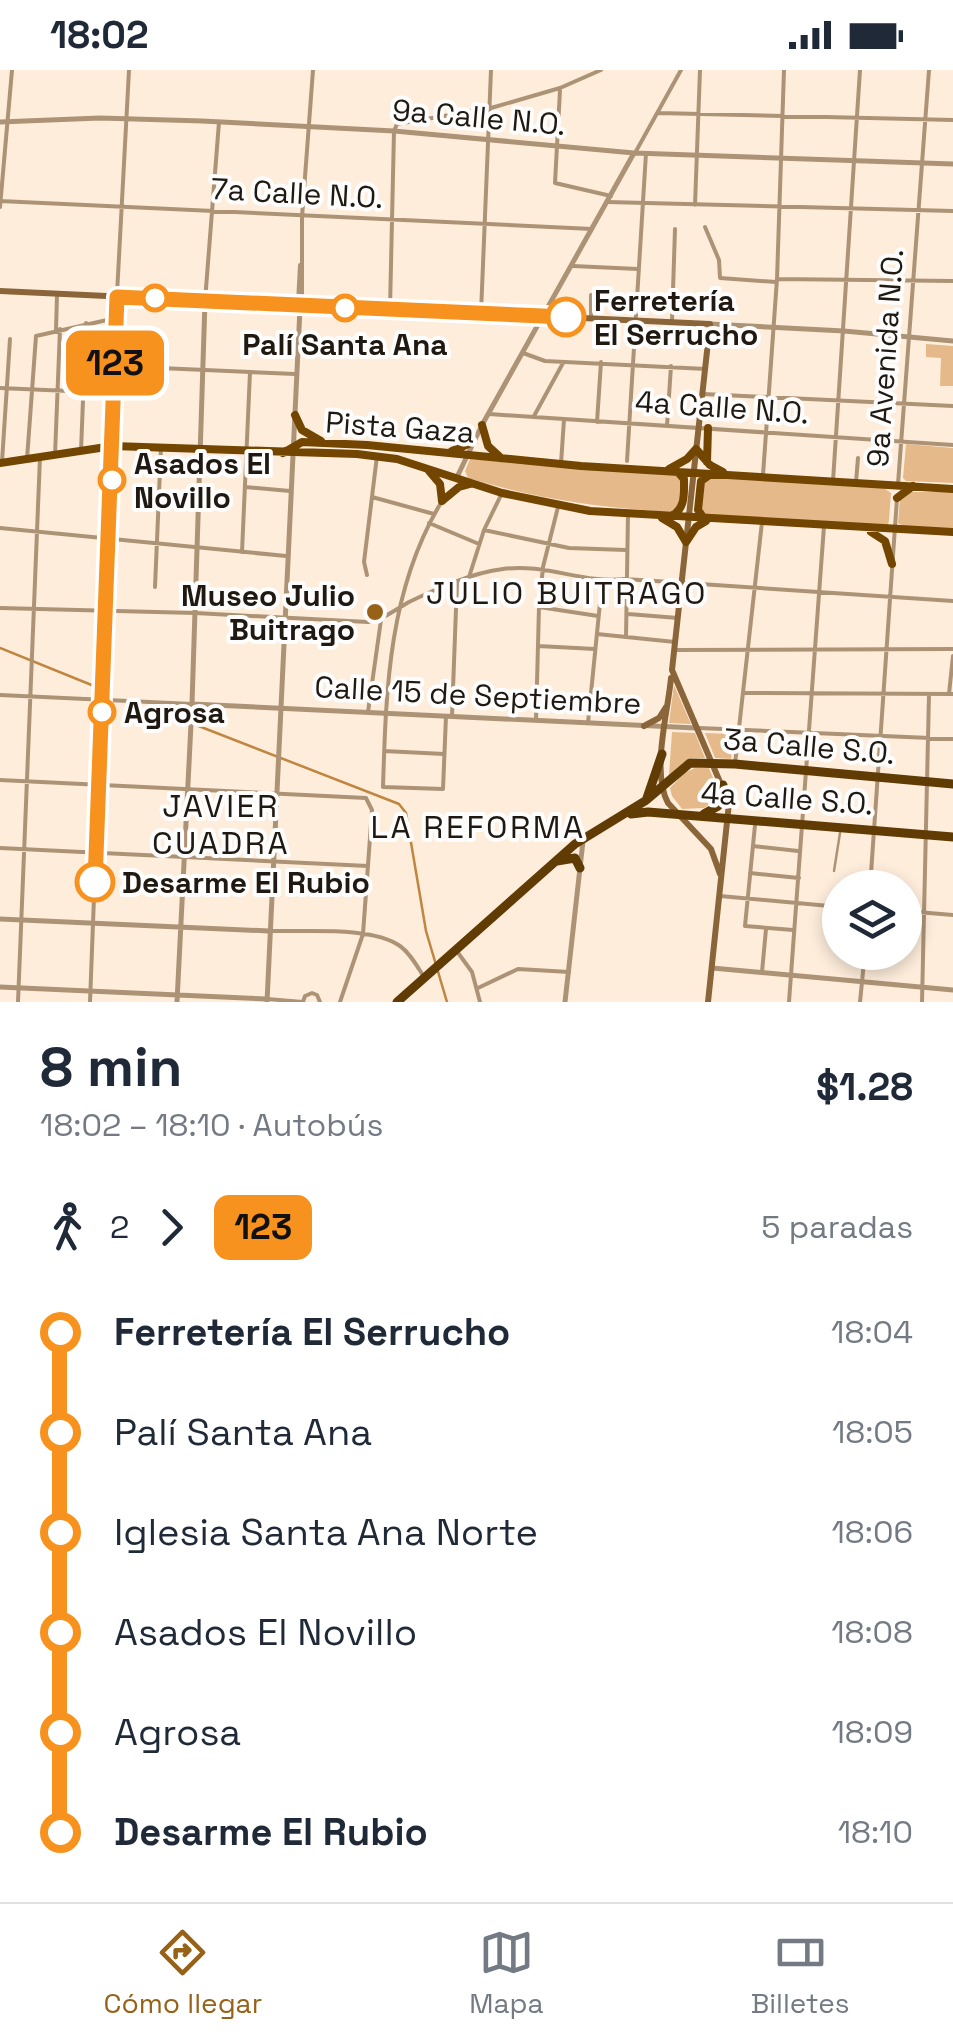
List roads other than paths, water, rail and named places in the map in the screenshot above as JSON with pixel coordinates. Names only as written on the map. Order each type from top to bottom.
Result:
[{"type":"highway","points":[[646,801],[662,754]]},
{"type":"highway","name":"3a Calle S.O.","points":[[397,1002],[583,838],[646,801],[687,764],[714,762],[953,784]]},
{"type":"highway","points":[[697,816],[718,806],[723,786]]},
{"type":"highway","name":"4a Calle S.O.","points":[[619,818],[644,812],[953,838]]},
{"type":"highway","points":[[555,862],[574,858],[580,868]]},
{"type":"main road","points":[[0,291],[710,324],[704,394],[707,462]]},
{"type":"main road","points":[[296,415],[302,430],[326,442]]},
{"type":"main road","points":[[482,425],[488,446],[501,458]]},
{"type":"main road","points":[[704,428],[696,449],[662,754],[662,787],[666,801],[712,849],[720,886]]},
{"type":"main road","name":"Pista Gaza","points":[[290,451],[302,442],[326,442],[561,464],[953,488]]},
{"type":"main road","points":[[448,452],[473,442]]},
{"type":"main road","points":[[1,462],[113,446],[290,451]]},
{"type":"main road","points":[[696,449],[707,462],[728,474]]},
{"type":"main road","points":[[666,470],[687,460],[696,449]]},
{"type":"main road","name":"Pista Gaza","points":[[290,451],[378,456],[559,506],[654,516],[953,532]]},
{"type":"main road","points":[[421,466],[437,478],[442,502],[462,485],[480,485]]},
{"type":"main road","points":[[670,517],[683,502],[684,479],[677,471]]},
{"type":"main road","points":[[712,519],[700,515],[698,510],[701,481],[716,473]]},
{"type":"main road","points":[[897,498],[913,486]]},
{"type":"main road","points":[[654,516],[673,523],[686,542]]},
{"type":"main road","points":[[686,542],[696,527],[712,519]]},
{"type":"main road","points":[[862,528],[883,539],[892,564]]},
{"type":"main road","points":[[672,670],[729,803],[708,1002]]},
{"type":"main road","points":[[644,726],[659,718],[668,701]]},
{"type":"street","points":[[0,203],[12,70]]},
{"type":"street","points":[[90,1002],[129,70]]},
{"type":"street","points":[[267,1000],[290,451],[296,415],[302,217],[313,70]]},
{"type":"street","points":[[480,313],[491,70]]},
{"type":"street","points":[[390,310],[394,131],[400,122],[491,108],[560,88],[602,70]]},
{"type":"street","points":[[457,582],[444,789],[383,786],[385,713],[398,608],[406,579],[429,524],[482,425],[681,70]]},
{"type":"street","points":[[695,205],[700,70]]},
{"type":"street","points":[[763,476],[777,280],[784,70]]},
{"type":"street","points":[[833,481],[860,70]]},
{"type":"street","name":"9a Avenida N.O.","points":[[871,870],[929,70]]},
{"type":"street","points":[[560,88],[556,183],[642,204],[953,210]]},
{"type":"street","points":[[0,108],[9,108]]},
{"type":"street","points":[[658,112],[953,120]]},
{"type":"street","name":"9a Calle N.O.","points":[[0,122],[218,122],[394,131],[634,153],[953,164]]},
{"type":"street","points":[[177,998],[192,704],[205,301],[218,122]]},
{"type":"street","points":[[628,462],[646,153]]},
{"type":"street","name":"7a Calle N.O.","points":[[0,203],[592,229]]},
{"type":"street","points":[[705,228],[718,260],[720,278],[953,281]]},
{"type":"street","points":[[672,321],[676,229]]},
{"type":"street","points":[[572,266],[638,269]]},
{"type":"street","points":[[55,454],[57,294]]},
{"type":"street","points":[[590,318],[591,295]]},
{"type":"street","points":[[28,458],[36,336],[116,318]]},
{"type":"street","points":[[81,451],[86,322]]},
{"type":"street","points":[[710,324],[953,341]]},
{"type":"street","points":[[1,462],[3,388],[10,339]]},
{"type":"street","points":[[523,353],[545,362],[707,368]]},
{"type":"street","points":[[597,422],[600,362]]},
{"type":"street","points":[[534,417],[563,363]]},
{"type":"street","points":[[115,366],[297,374]]},
{"type":"street","points":[[667,426],[671,366]]},
{"type":"street","points":[[242,552],[250,372]]},
{"type":"street","points":[[3,388],[114,393]]},
{"type":"street","points":[[704,394],[953,406]]},
{"type":"street","name":"4a Calle N.O.","points":[[488,414],[953,445]]},
{"type":"street","points":[[561,464],[564,420]]},
{"type":"street","points":[[155,587],[160,447]]},
{"type":"street","points":[[367,575],[364,562],[378,456]]},
{"type":"street","points":[[18,1002],[40,457]]},
{"type":"street","points":[[856,482],[858,458]]},
{"type":"street","points":[[245,488],[291,490]]},
{"type":"street","points":[[470,577],[478,544],[502,492]]},
{"type":"street","points":[[372,497],[434,514]]},
{"type":"street","points":[[536,720],[543,568],[559,506]]},
{"type":"street","points":[[626,637],[628,514]]},
{"type":"street","points":[[735,764],[762,522]]},
{"type":"street","points":[[429,524],[478,544]]},
{"type":"street","points":[[789,1002],[824,526]]},
{"type":"street","points":[[0,528],[286,556]]},
{"type":"street","points":[[484,530],[569,548],[626,550]]},
{"type":"street","points":[[0,608],[368,622],[380,620],[398,608],[470,577],[500,569],[543,568],[602,582],[625,579],[953,601]]},
{"type":"street","points":[[588,722],[602,582]]},
{"type":"street","points":[[539,607],[599,616]]},
{"type":"street","points":[[628,614],[678,618]]},
{"type":"street","points":[[368,712],[380,620]]},
{"type":"street","points":[[597,634],[675,646],[748,650],[953,652],[951,694],[743,693]]},
{"type":"street","points":[[538,646],[595,649]]},
{"type":"street","points":[[922,1002],[929,694]]},
{"type":"street","name":"Calle 15 de Septiembre","points":[[0,695],[953,739]]},
{"type":"street","points":[[384,752],[445,754]]},
{"type":"street","points":[[0,780],[362,797],[371,805],[362,934],[340,1002]]},
{"type":"street","points":[[756,820],[745,926],[794,930]]},
{"type":"street","points":[[834,870],[841,826]]},
{"type":"street","points":[[565,1002],[583,838]]},
{"type":"street","points":[[753,846],[800,851]]},
{"type":"street","points":[[0,848],[368,866]]},
{"type":"street","points":[[750,873],[798,878]]},
{"type":"street","points":[[719,896],[822,905]]},
{"type":"street","points":[[924,912],[953,914]]},
{"type":"street","points":[[0,918],[362,934],[382,937],[399,946],[424,977]]},
{"type":"street","points":[[762,972],[766,928]]},
{"type":"street","points":[[456,950],[469,966],[480,1002]]},
{"type":"street","points":[[478,988],[518,968],[569,972]]},
{"type":"street","points":[[712,968],[953,990]]},
{"type":"street","points":[[860,1002],[863,970]]},
{"type":"street","points":[[0,986],[303,1002],[312,993],[320,1002]]},
{"type":"waterway","points":[[0,648],[99,688]]},
{"type":"waterway","points":[[160,711],[399,804],[406,813],[426,931],[447,1002]]},
{"type":"place","name":"Palí Santa Ana","points":[[345,308]]},
{"type":"place","name":"Ferretería El Serrucho","points":[[566,317]]},
{"type":"place","name":"Asados El Novillo","points":[[112,480]]},
{"type":"place","name":"Museo Julio Buitrago","points":[[375,612]]},
{"type":"place","name":"Agrosa","points":[[102,712]]},
{"type":"place","name":"Desarme El Rubio","points":[[95,882]]},
{"type":"district","name":"JULIO BUITRAGO","points":[[567,593]]},
{"type":"district","name":"JAVIER CUADRA","points":[[221,824]]},
{"type":"district","name":"LA REFORMA","points":[[478,827]]}]
